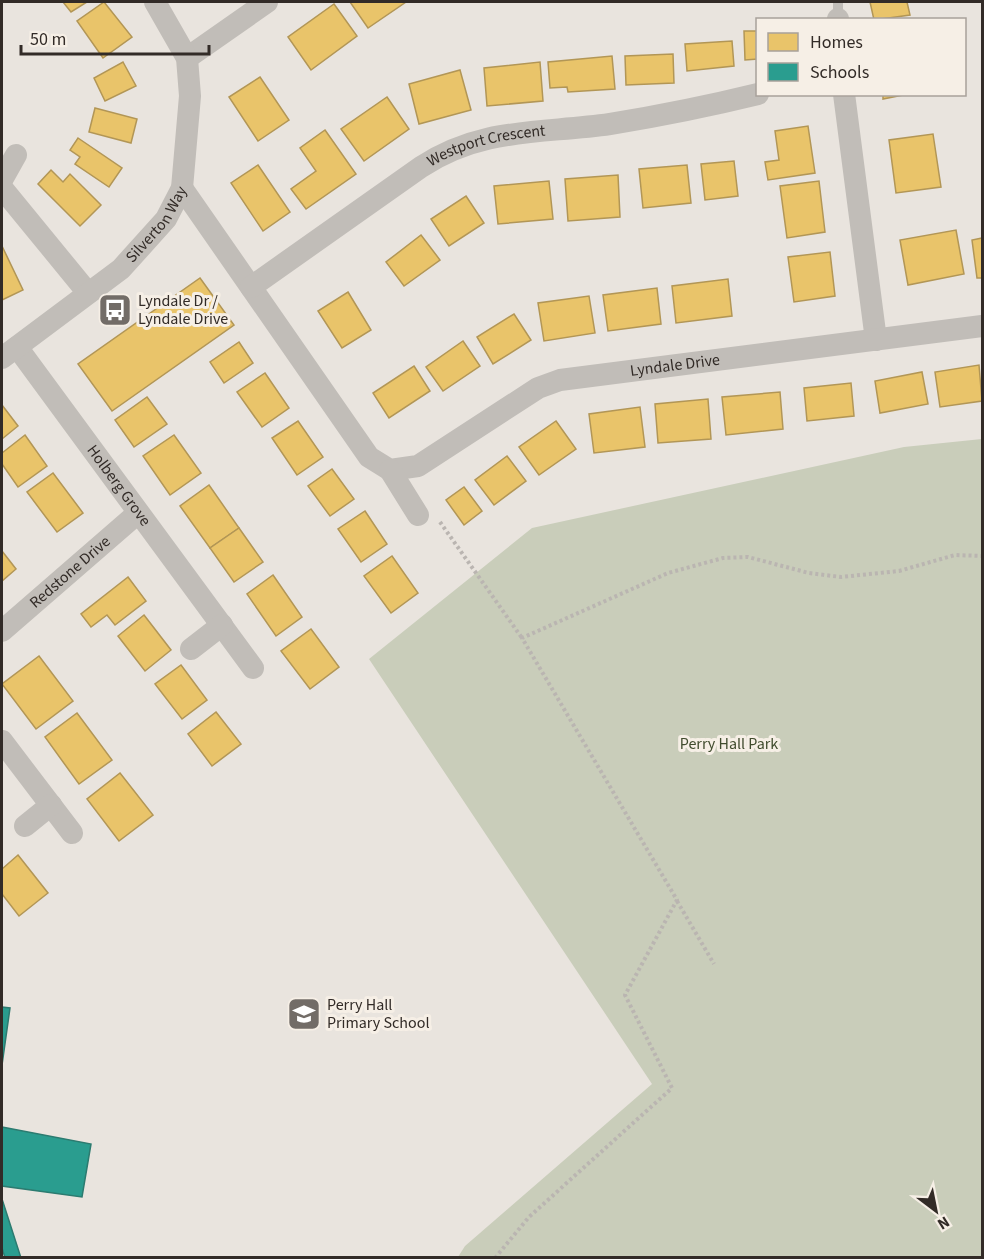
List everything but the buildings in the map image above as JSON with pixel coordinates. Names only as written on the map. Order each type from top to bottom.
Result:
[{"type":"street","name":"Silverton Way","points":[[9,352],[121,268],[147,243],[166,219],[182,188],[190,96],[188,58],[155,2]]},
{"type":"street","points":[[188,58],[267,2]]},
{"type":"street","name":"Westport Crescent","points":[[251,288],[421,167],[444,152],[470,141],[609,124],[756,94]]},
{"type":"street","points":[[844,96],[876,340]]},
{"type":"street","points":[[2,180],[16,155]]},
{"type":"street","points":[[2,188],[88,293]]},
{"type":"street","points":[[182,188],[369,457],[390,470],[418,515]]},
{"type":"street","name":"Lyndale Drive","points":[[390,470],[418,466],[538,388],[560,380],[982,326]]},
{"type":"street","name":"Holberg Grove","points":[[9,352],[138,513],[253,668]]},
{"type":"street","name":"Redstone Drive","points":[[2,632],[138,513]]},
{"type":"street","points":[[191,649],[222,626]]},
{"type":"street","points":[[2,741],[72,833]]},
{"type":"street","points":[[25,826],[51,805]]},
{"type":"lane","points":[[838,2],[838,18]]},
{"type":"path","points":[[418,515],[437,517],[522,638],[714,964]]},
{"type":"path","points":[[522,638],[668,573],[723,558],[748,557],[809,573],[840,576],[899,571],[956,555],[982,556]]},
{"type":"path","points":[[495,1257],[529,1217],[672,1088],[624,995],[677,900]]},
{"type":"green space","name":"Perry Hall Park","points":[[982,439],[982,1257],[458,1257],[465,1246],[652,1084],[369,659],[532,528],[904,447]]},
{"type":"place","name":"Lyndale Dr / Lyndale Drive","points":[[115,310]]},
{"type":"place","name":"Perry Hall Primary School","points":[[304,1014]]}]
